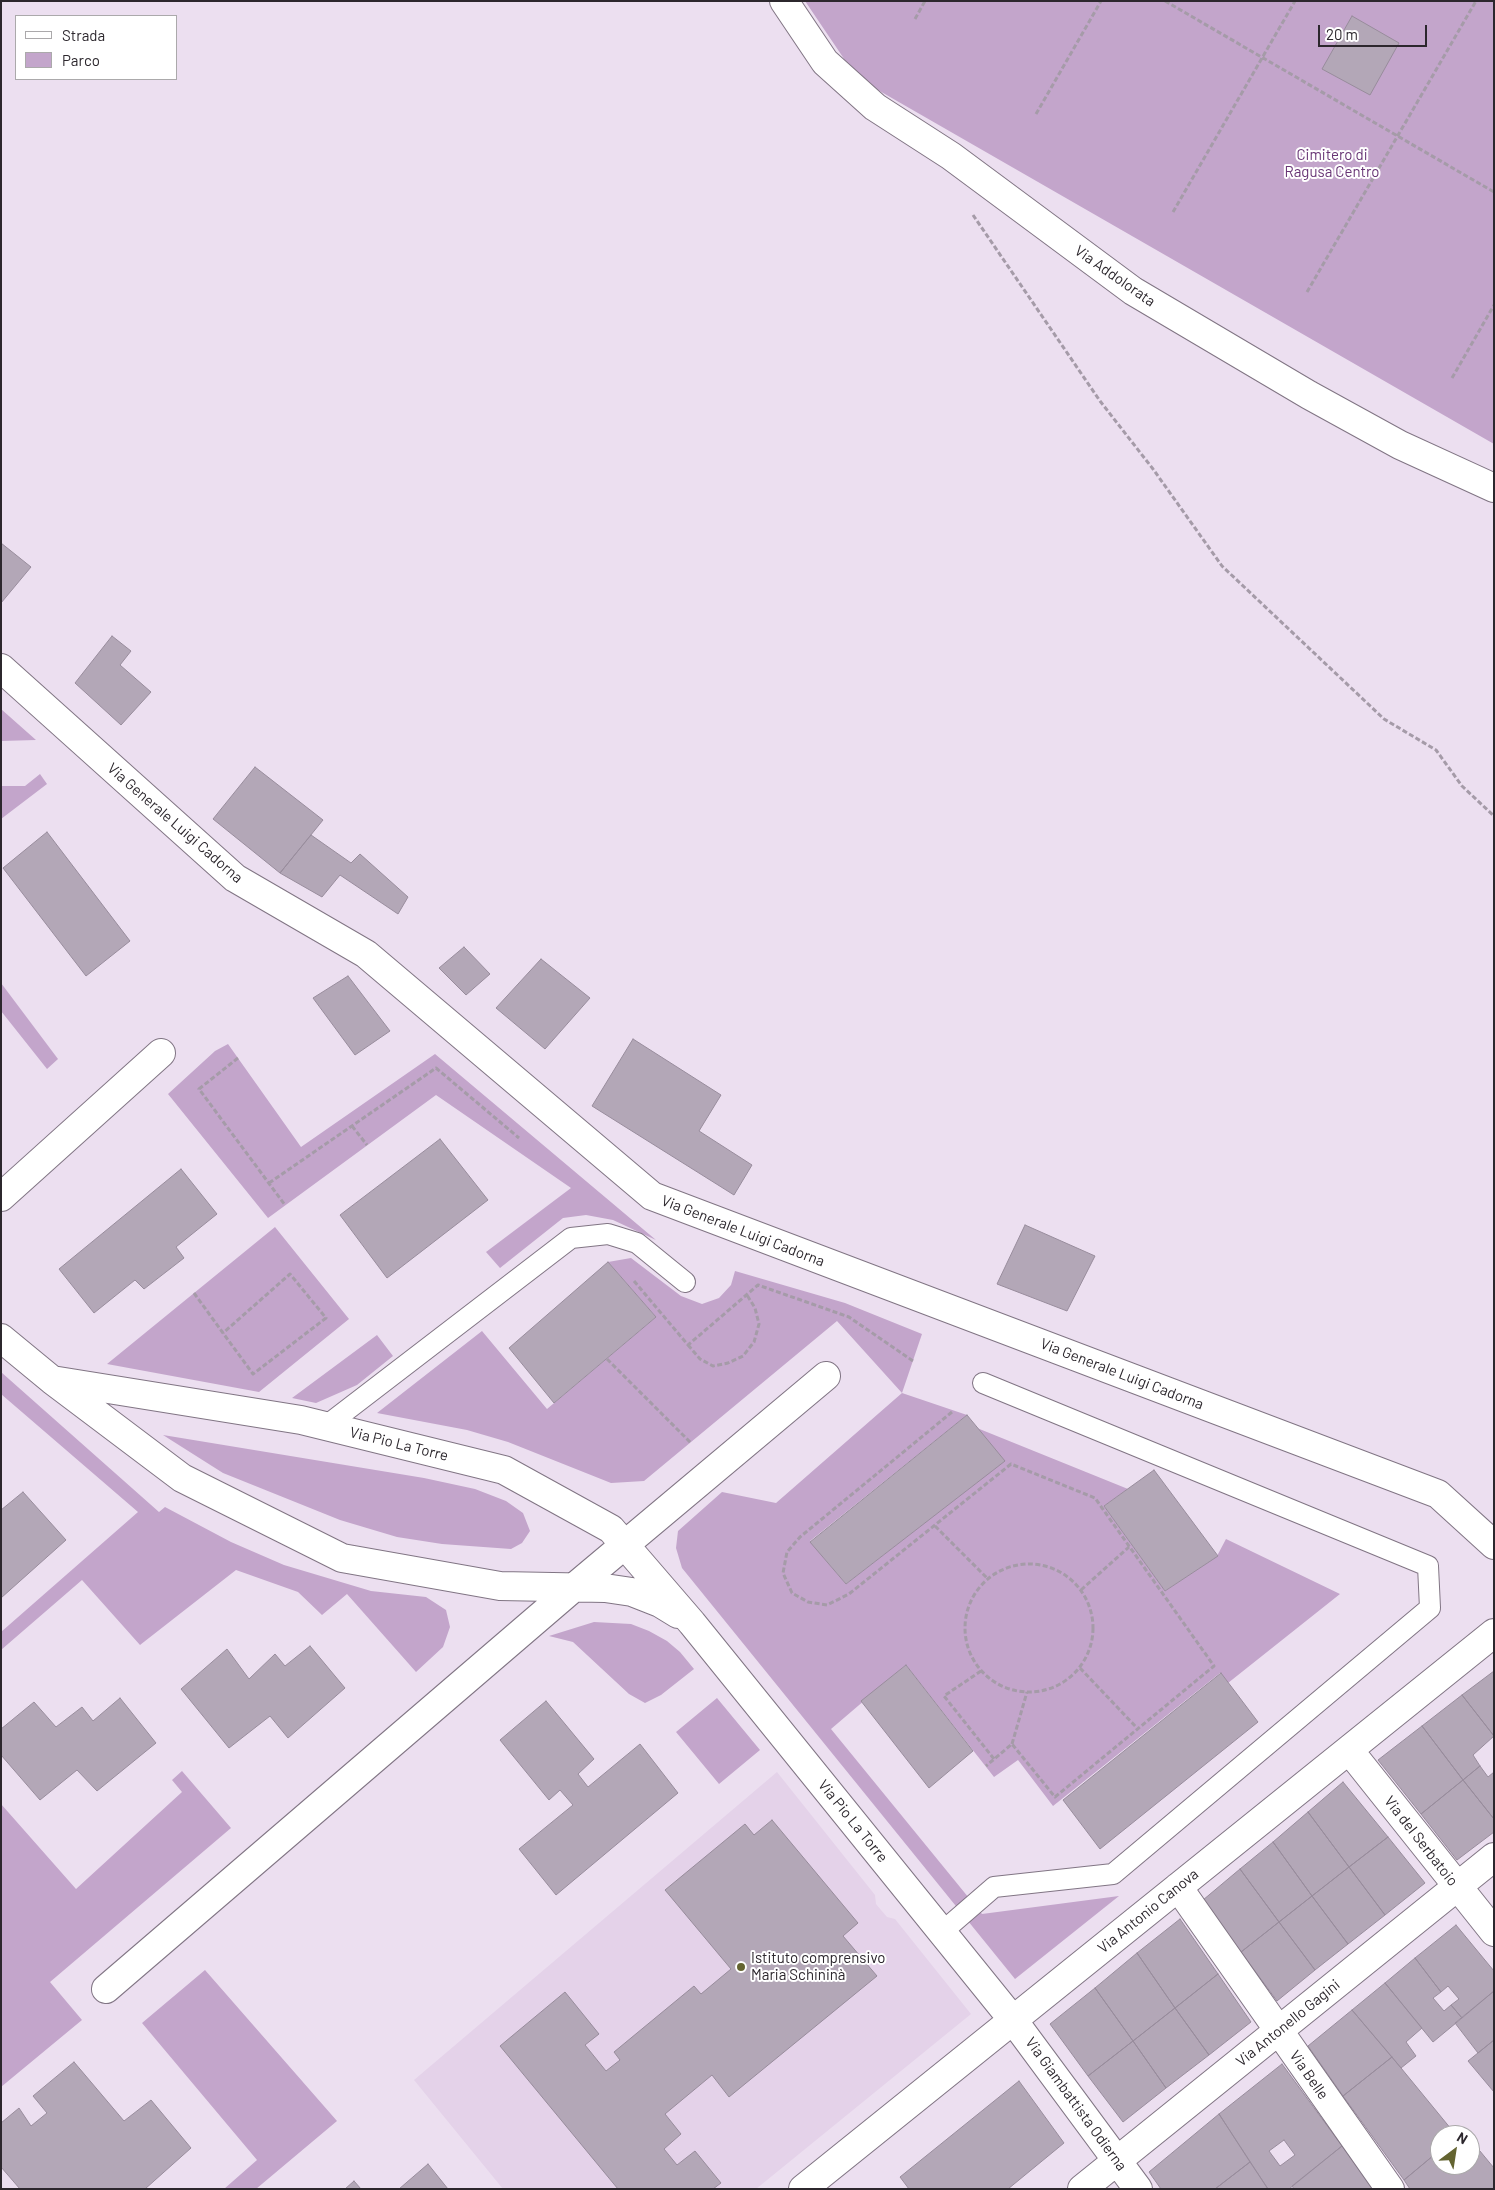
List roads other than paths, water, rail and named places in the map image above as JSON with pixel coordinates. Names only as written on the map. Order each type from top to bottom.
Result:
[{"type":"street","name":"Via Addolorata","points":[[784,1],[825,62],[875,107],[951,156],[1133,292],[1309,395],[1400,445],[1494,488]]},
{"type":"street","name":"Via Generale Luigi Cadorna","points":[[1,668],[235,878],[366,954],[652,1196],[1438,1494],[1494,1544]]},
{"type":"street","points":[[1,1198],[161,1053]]},
{"type":"street","name":"Via Pio La Torre","points":[[1,1338],[52,1380],[182,1478],[342,1558],[500,1586],[572,1589],[605,1588],[632,1592],[660,1603],[692,1623]]},
{"type":"street","points":[[106,1989],[572,1589],[826,1376]]},
{"type":"street","name":"Via Pio La Torre","points":[[52,1380],[301,1420],[504,1470],[611,1528],[692,1623],[1013,2020]]},
{"type":"street","name":"Via Antonio Canova","points":[[803,2189],[1494,1633]]},
{"type":"street","name":"Via del Serbatoio","points":[[1350,1750],[1494,1932]]},
{"type":"street","name":"Via Antonello Gagini","points":[[1082,2189],[1494,1857]]},
{"type":"street","name":"Via Belle","points":[[1178,1887],[1390,2189]]},
{"type":"street","name":"Via Giambattista Odierna","points":[[1013,2020],[1138,2189]]},
{"type":"lane","points":[[326,1426],[571,1238],[608,1234],[637,1243],[685,1282]]},
{"type":"lane","points":[[942,1932],[994,1887],[1112,1874],[1430,1608],[1428,1566],[983,1383]]},
{"type":"place","name":"Istituto comprensivo Maria Schininà","points":[[741,1967]]},
{"type":"park label","name":"Cimitero di Ragusa Centro","points":[[1332,164]]}]
